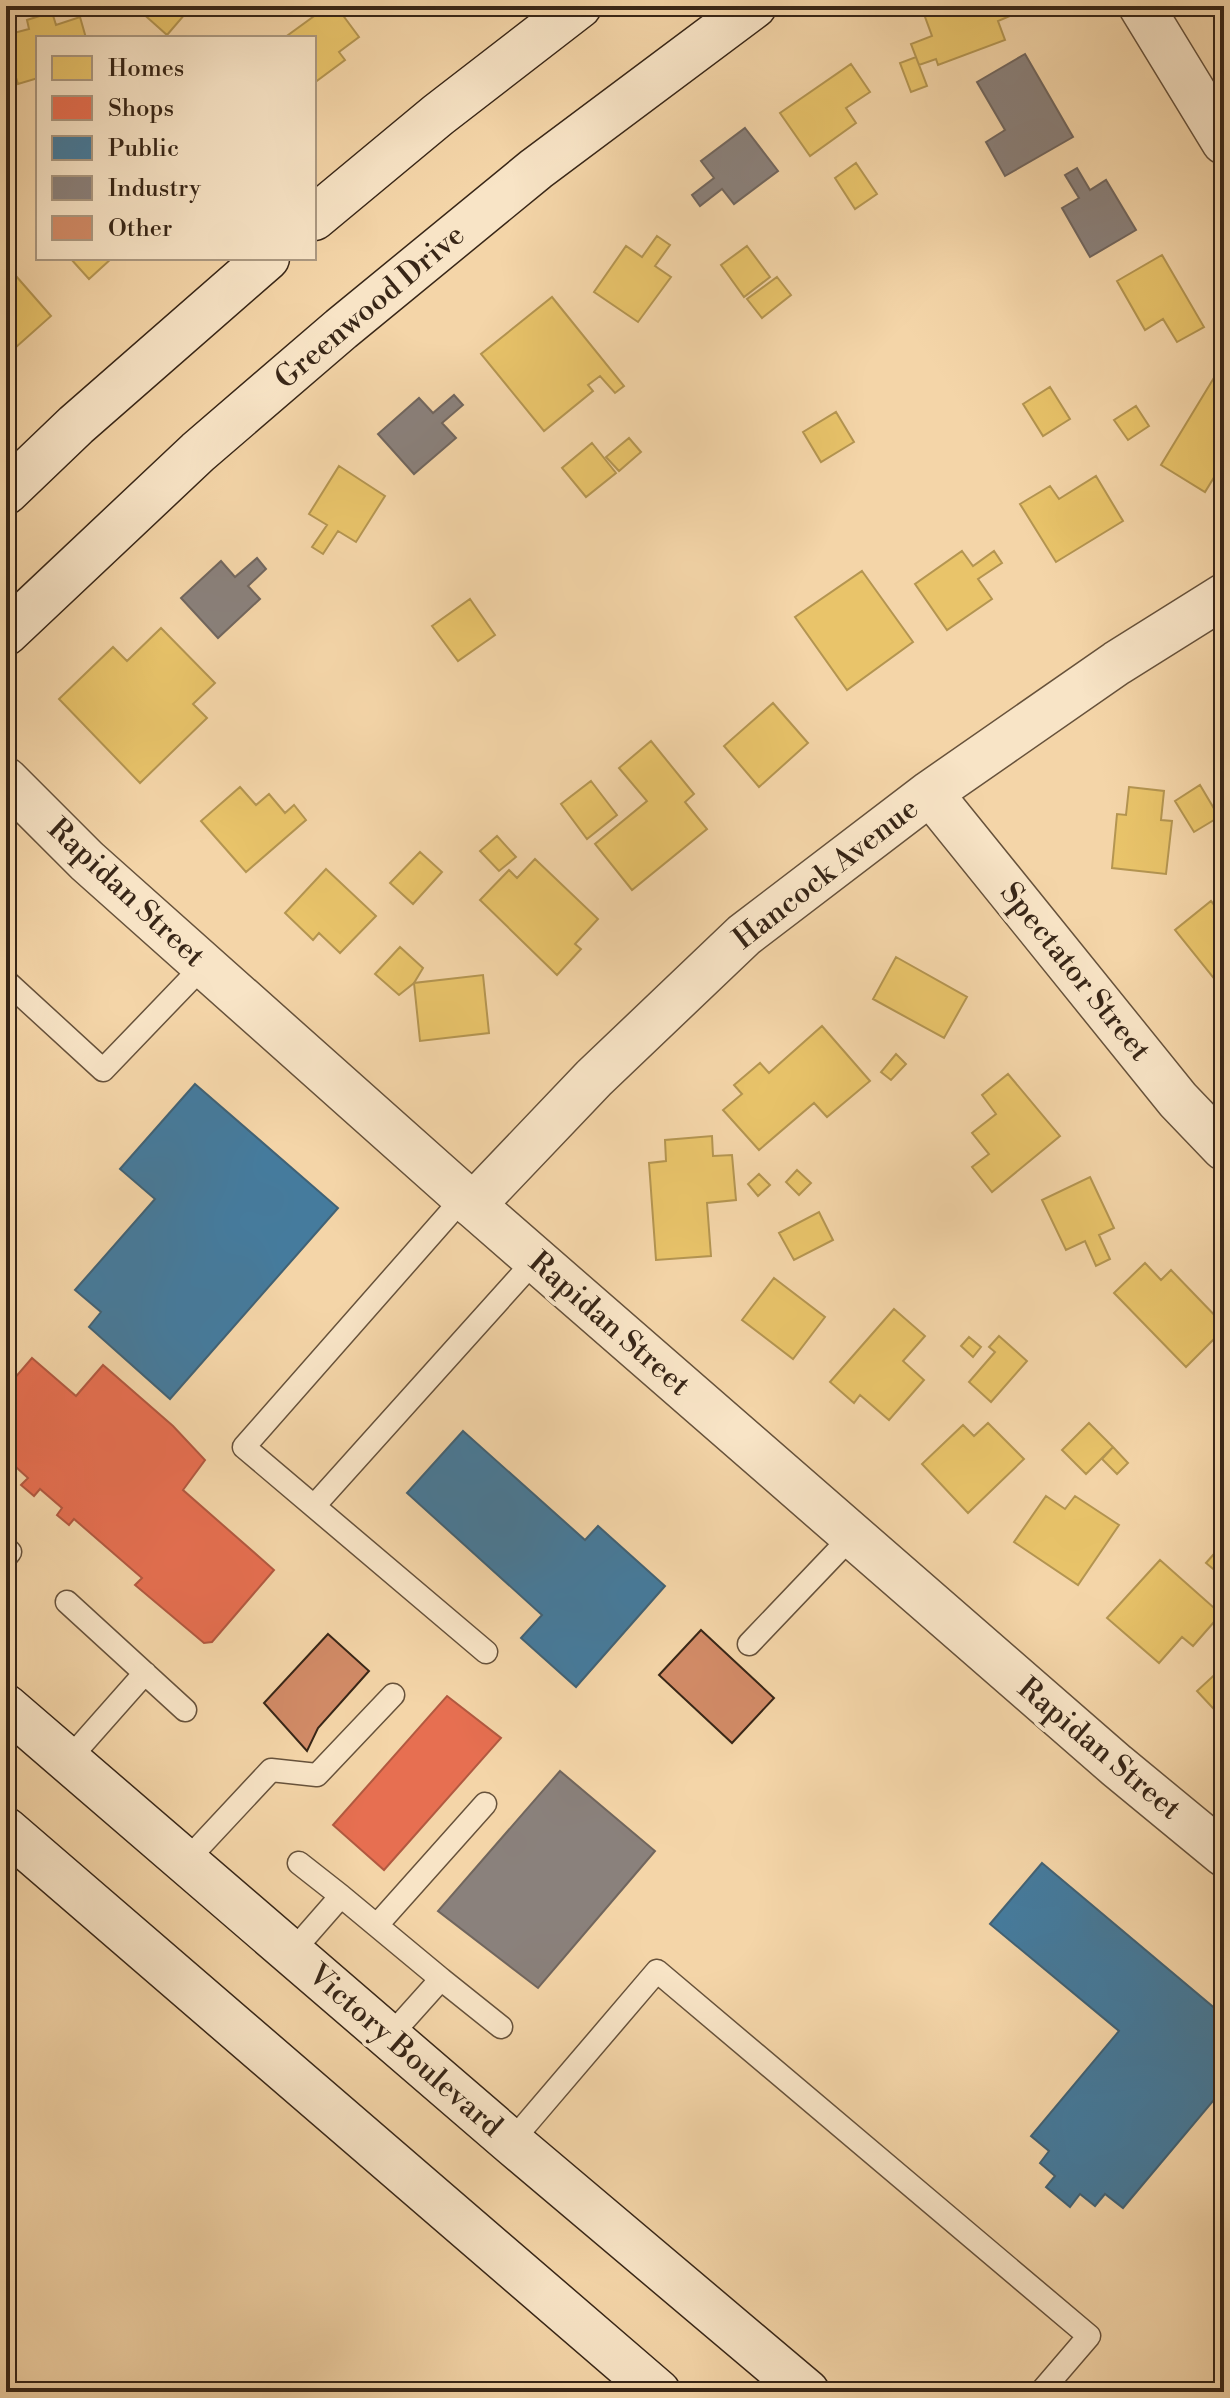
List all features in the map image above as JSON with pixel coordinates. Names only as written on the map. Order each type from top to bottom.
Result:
[{"type":"main road","points":[[316,216],[438,115],[579,6]]},
{"type":"main road","name":"Greenwood Drive","points":[[6,633],[198,452],[341,329],[536,169],[754,6]]},
{"type":"main road","points":[[1141,6],[1224,142]]},
{"type":"main road","points":[[6,492],[76,425],[265,260]]},
{"type":"main road","name":"Hancock Avenue","points":[[468,1201],[744,935],[930,793],[1117,663],[1224,596]]},
{"type":"main road","name":"Rapidan Street","points":[[6,780],[87,861],[468,1201],[1116,1765],[1224,1854]]},
{"type":"main road","name":"Spectator Street","points":[[930,793],[1178,1100],[1224,1148]]},
{"type":"main road","name":"Victory Boulevard","points":[[6,1707],[807,2392]]},
{"type":"main road","points":[[6,1830],[658,2392]]},
{"type":"lane","points":[[8,988],[103,1070],[204,965]]},
{"type":"lane","points":[[468,1201],[244,1447],[486,1652]]},
{"type":"lane","points":[[314,1506],[536,1259]]},
{"type":"lane","points":[[749,1644],[852,1536]]},
{"type":"lane","points":[[6,1548],[10,1552],[6,1557]]},
{"type":"lane","points":[[67,1602],[185,1710]]},
{"type":"lane","points":[[68,1760],[145,1673]]},
{"type":"lane","points":[[186,1861],[271,1770],[317,1775],[393,1695]]},
{"type":"lane","points":[[377,1925],[485,1804]]},
{"type":"lane","points":[[299,1863],[501,2027]]},
{"type":"lane","points":[[292,1952],[341,1896]]},
{"type":"lane","points":[[511,2142],[657,1971],[1089,2336],[1041,2392]]},
{"type":"lane","points":[[389,2037],[441,1979]]},
{"type":"building: Homes","points":[[144,6],[177,6],[186,13],[167,35],[140,11]]},
{"type":"building: Homes","points":[[328,6],[336,6],[359,37],[339,52],[345,60],[316,82],[316,36],[287,36]]},
{"type":"building: Homes","points":[[921,6],[1006,6],[1010,16],[998,21],[1005,40],[938,65],[936,59],[919,65],[911,44],[932,36]]},
{"type":"building: Homes","points":[[52,12],[56,25],[80,17],[85,36],[36,36],[36,79],[18,84],[6,46],[6,35],[29,29],[27,20]]},
{"type":"building: Homes","points":[[916,57],[927,86],[911,92],[900,63]]},
{"type":"building: Homes","points":[[851,64],[870,92],[846,108],[856,123],[810,156],[780,113]]},
{"type":"building: Homes","points":[[856,163],[877,194],[855,209],[835,178]]},
{"type":"building: Homes","points":[[657,236],[670,245],[655,266],[671,277],[638,322],[594,292],[626,246],[642,257]]},
{"type":"building: Homes","points":[[747,246],[770,277],[744,297],[721,265]]},
{"type":"building: Homes","points":[[1162,255],[1204,327],[1177,342],[1163,319],[1145,330],[1117,281]]},
{"type":"building: Homes","points":[[72,260],[110,260],[89,279]]},
{"type":"building: Homes","points":[[16,276],[51,316],[6,356],[6,284]]},
{"type":"building: Homes","points":[[777,277],[791,295],[762,318],[747,299]]},
{"type":"building: Homes","points":[[552,297],[624,386],[615,393],[600,376],[588,385],[593,391],[544,431],[481,354]]},
{"type":"building: Homes","points":[[1215,376],[1224,381],[1224,461],[1205,492],[1161,465]]},
{"type":"building: Homes","points":[[1050,387],[1070,419],[1043,436],[1023,404]]},
{"type":"building: Homes","points":[[1136,406],[1149,426],[1128,440],[1114,420]]},
{"type":"building: Homes","points":[[836,412],[854,442],[821,462],[803,432]]},
{"type":"building: Homes","points":[[629,438],[641,452],[619,471],[606,457]]},
{"type":"building: Homes","points":[[592,443],[616,473],[586,497],[562,468]]},
{"type":"building: Homes","points":[[339,466],[385,496],[356,542],[338,531],[323,554],[312,547],[327,525],[309,514]]},
{"type":"building: Homes","points":[[1096,476],[1123,521],[1056,562],[1020,504],[1050,486],[1059,499]]},
{"type":"building: Homes","points":[[962,551],[973,566],[994,551],[1002,563],[978,579],[992,599],[947,630],[915,584]]},
{"type":"building: Homes","points":[[862,571],[913,642],[847,690],[795,617]]},
{"type":"building: Homes","points":[[470,599],[495,635],[458,661],[432,626]]},
{"type":"building: Homes","points":[[161,628],[215,683],[193,704],[207,718],[140,783],[59,699],[113,647],[127,661]]},
{"type":"building: Homes","points":[[773,703],[808,743],[759,787],[724,746]]},
{"type":"building: Homes","points":[[651,741],[694,794],[685,802],[707,829],[632,890],[595,844],[647,801],[619,768]]},
{"type":"building: Homes","points":[[591,781],[617,815],[587,839],[561,804]]},
{"type":"building: Homes","points":[[1200,785],[1219,817],[1194,832],[1175,801]]},
{"type":"building: Homes","points":[[240,787],[256,805],[269,794],[285,813],[294,805],[306,820],[246,872],[201,821]]},
{"type":"building: Homes","points":[[1129,787],[1164,791],[1161,820],[1172,821],[1166,874],[1112,868],[1117,814],[1126,815]]},
{"type":"building: Homes","points":[[497,836],[516,857],[499,871],[480,851]]},
{"type":"building: Homes","points":[[420,852],[442,872],[413,904],[390,883]]},
{"type":"building: Homes","points":[[535,859],[598,919],[575,944],[581,949],[557,975],[480,900],[509,870],[517,878]]},
{"type":"building: Homes","points":[[326,869],[376,916],[340,953],[319,933],[313,940],[285,913]]},
{"type":"building: Homes","points":[[1211,901],[1224,917],[1224,991],[1175,930]]},
{"type":"building: Homes","points":[[400,947],[423,968],[414,983],[399,995],[375,974]]},
{"type":"building: Homes","points":[[896,957],[967,997],[944,1038],[873,999]]},
{"type":"building: Homes","points":[[483,975],[489,1033],[420,1041],[414,983]]},
{"type":"building: Homes","points":[[822,1026],[870,1081],[827,1117],[814,1103],[759,1150],[723,1110],[742,1094],[734,1085],[760,1063],[769,1073]]},
{"type":"building: Homes","points":[[896,1054],[906,1064],[891,1080],[881,1072]]},
{"type":"building: Homes","points":[[1008,1074],[1060,1136],[992,1192],[972,1167],[989,1154],[972,1133],[996,1114],[982,1095]]},
{"type":"building: Homes","points":[[712,1136],[713,1156],[732,1155],[736,1200],[707,1203],[711,1256],[656,1260],[649,1163],[666,1161],[665,1140]]},
{"type":"building: Homes","points":[[797,1170],[811,1183],[799,1195],[786,1182]]},
{"type":"building: Homes","points":[[759,1174],[770,1185],[758,1196],[748,1184]]},
{"type":"building: Homes","points":[[1090,1177],[1114,1228],[1099,1235],[1110,1259],[1096,1266],[1085,1241],[1066,1250],[1042,1200]]},
{"type":"building: Homes","points":[[819,1212],[833,1240],[794,1260],[779,1233]]},
{"type":"building: Homes","points":[[1145,1263],[1161,1280],[1171,1270],[1224,1325],[1224,1329],[1186,1367],[1114,1293]]},
{"type":"building: Homes","points":[[774,1278],[825,1317],[793,1359],[742,1320]]},
{"type":"building: Homes","points":[[894,1309],[925,1336],[903,1361],[924,1380],[889,1420],[860,1395],[854,1403],[830,1382]]},
{"type":"building: Homes","points":[[999,1336],[1027,1361],[991,1402],[969,1382],[995,1352],[989,1347]]},
{"type":"building: Homes","points":[[969,1337],[981,1347],[973,1357],[961,1346]]},
{"type":"building: Homes","points":[[988,1423],[1024,1459],[968,1513],[922,1464],[963,1425],[974,1436]]},
{"type":"building: Homes","points":[[1089,1423],[1113,1447],[1086,1474],[1062,1450]]},
{"type":"building: Homes","points":[[1113,1447],[1128,1463],[1117,1474],[1102,1459]]},
{"type":"building: Homes","points":[[1046,1496],[1065,1509],[1075,1496],[1119,1525],[1078,1585],[1014,1542]]},
{"type":"building: Homes","points":[[1220,1547],[1224,1551],[1224,1578],[1206,1563]]},
{"type":"building: Homes","points":[[1160,1560],[1221,1614],[1193,1646],[1182,1637],[1159,1663],[1107,1618]]},
{"type":"building: Homes","points":[[1224,1666],[1224,1720],[1197,1691]]},
{"type":"building: Shops","points":[[32,1358],[76,1396],[103,1365],[173,1426],[205,1460],[183,1490],[274,1570],[212,1642],[204,1643],[135,1585],[142,1578],[74,1519],[69,1525],[57,1515],[62,1508],[40,1489],[34,1496],[21,1485],[28,1478],[6,1458],[6,1388]]},
{"type":"building: Shops","points":[[447,1696],[501,1738],[384,1870],[333,1825]]},
{"type":"building: Public","points":[[195,1084],[338,1208],[170,1399],[89,1327],[101,1312],[75,1290],[155,1199],[120,1169]]},
{"type":"building: Public","points":[[463,1431],[585,1540],[598,1526],[665,1586],[576,1687],[521,1638],[542,1615],[407,1493]]},
{"type":"building: Public","points":[[1042,1863],[1224,2016],[1224,2088],[1123,2208],[1105,2194],[1095,2206],[1080,2194],[1070,2207],[1046,2187],[1055,2176],[1040,2163],[1049,2151],[1031,2136],[1119,2031],[990,1924]]},
{"type":"building: Industry","points":[[1025,54],[1073,137],[1005,176],[986,142],[1005,130],[977,82]]},
{"type":"building: Industry","points":[[745,128],[778,171],[734,204],[722,189],[700,206],[692,195],[714,178],[701,161]]},
{"type":"building: Industry","points":[[1077,168],[1090,190],[1106,180],[1136,230],[1090,257],[1062,208],[1079,198],[1065,175]]},
{"type":"building: Industry","points":[[454,395],[463,405],[442,423],[456,438],[414,474],[378,434],[419,398],[433,413]]},
{"type":"building: Industry","points":[[257,558],[266,569],[248,586],[260,599],[218,638],[181,598],[221,561],[235,577]]},
{"type":"building: Industry","points":[[560,1771],[655,1851],[538,1988],[438,1911]]},
{"type":"building: Other","points":[[701,1630],[774,1698],[732,1743],[659,1675]]},
{"type":"building: Other","points":[[328,1634],[369,1671],[318,1728],[307,1751],[264,1703]]}]
